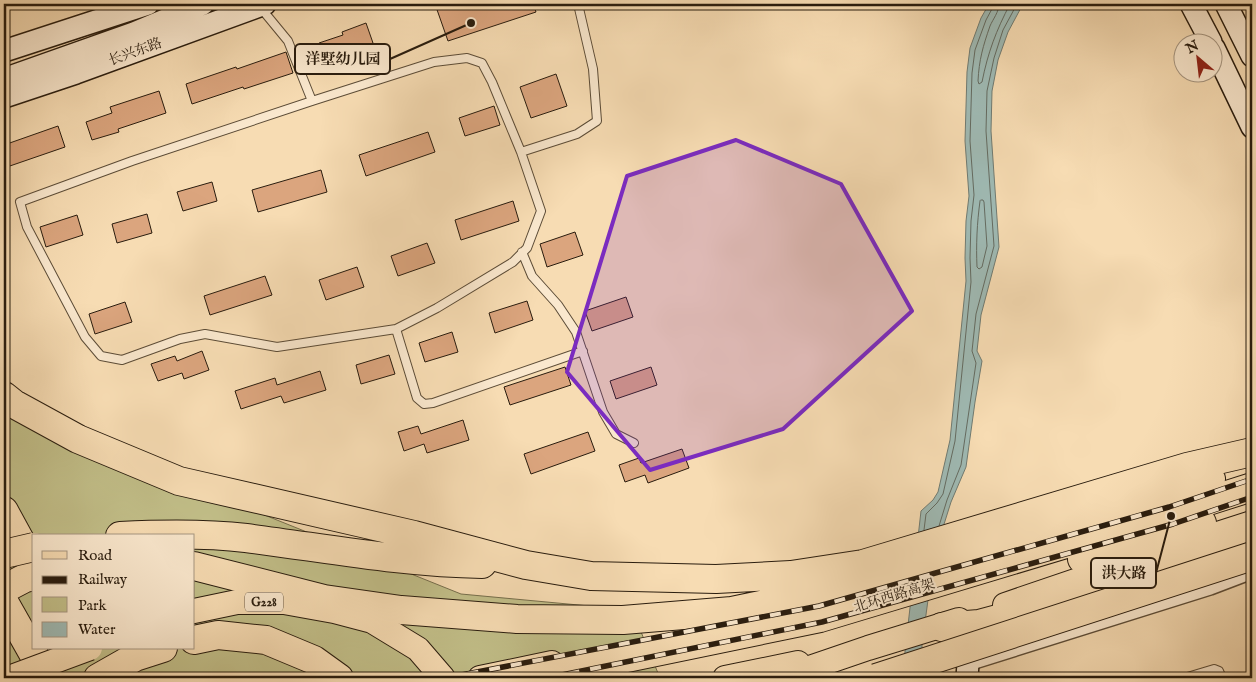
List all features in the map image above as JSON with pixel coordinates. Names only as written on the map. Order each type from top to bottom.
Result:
[{"type":"highway","points":[[4,396],[14,404],[78,439],[179,481],[414,535],[526,565],[591,576],[716,579],[791,575],[863,564],[1187,467],[1252,452]]},
{"type":"highway","points":[[195,566],[324,599],[401,610],[517,619],[623,620],[732,611],[845,587],[961,555],[1164,494],[1252,464]]},
{"type":"highway","name":"北环西路高架","points":[[530,678],[820,618],[1202,504],[1252,487]]},
{"type":"highway","name":"北环西路高架","points":[[601,678],[825,630],[1146,541],[1252,506]]},
{"type":"highway","points":[[4,511],[32,562]]},
{"type":"highway","points":[[195,535],[244,538],[358,554],[452,564],[526,565]]},
{"type":"highway","points":[[942,626],[979,624],[1072,599],[1252,540]]},
{"type":"highway","points":[[4,554],[32,547]]},
{"type":"highway","points":[[876,678],[1252,556]]},
{"type":"highway","points":[[4,589],[32,576]]},
{"type":"highway","points":[[4,602],[47,678]]},
{"type":"highway","points":[[195,640],[218,635],[266,640],[314,660],[339,678]]},
{"type":"highway","points":[[81,650],[97,678],[135,657],[157,650]]},
{"type":"main road","points":[[4,51],[148,4]]},
{"type":"main road","name":"长兴东路","points":[[4,79],[134,33],[203,4]]},
{"type":"main road","name":"长兴东路","points":[[4,97],[76,73],[261,4]]},
{"type":"main road","points":[[1191,4],[1205,32]]},
{"type":"main road","points":[[1226,4],[1252,56]]},
{"type":"main road","points":[[1224,69],[1252,127]]},
{"type":"main road","points":[[4,382],[51,424]]},
{"type":"main road","points":[[480,678],[735,626],[1016,551],[1252,476]]},
{"type":"main road","points":[[780,678],[1252,523]]},
{"type":"main road","name":"G228","points":[[195,611],[237,602],[284,602],[334,611],[372,621],[418,648],[443,678]]},
{"type":"main road","points":[[942,626],[968,671]]},
{"type":"main road","points":[[725,678],[868,648]]},
{"type":"main road","points":[[9,678],[85,650]]},
{"type":"street","points":[[968,671],[1252,571]]},
{"type":"lane","points":[[261,4],[288,41],[312,101]]},
{"type":"lane","points":[[521,152],[577,134],[597,121],[593,69],[578,4]]},
{"type":"lane","points":[[467,58],[482,63],[492,82],[521,152],[540,212],[526,248],[513,262],[437,308],[396,329],[277,347],[205,334],[180,339],[122,360],[101,356],[85,337],[27,227],[20,202],[132,161],[312,101],[434,62],[467,58]]},
{"type":"lane","points":[[522,252],[532,276],[558,305],[576,332],[603,412],[616,434],[634,443]]},
{"type":"lane","points":[[396,329],[417,398],[424,404],[434,403],[583,351]]},
{"type":"lane","points":[[1184,678],[1214,669],[1219,671],[1222,678]]},
{"type":"highlighted area","points":[[736,140],[841,184],[912,311],[783,429],[650,470],[567,372],[627,176]]},
{"type":"green space","points":[[4,401],[262,514],[461,594],[632,610],[660,678],[4,678]]},
{"type":"water","points":[[989,4],[1023,4],[1008,32],[998,60],[992,91],[991,131],[999,247],[981,315],[977,351],[982,361],[966,467],[951,502],[934,556],[922,644],[922,678],[902,678],[921,511],[933,500],[938,492],[950,440],[966,281],[966,221],[969,196],[965,141],[967,72],[970,48],[981,18]]},
{"type":"building","points":[[435,4],[533,4],[536,12],[448,41]]},
{"type":"building","points":[[366,23],[373,43],[325,61],[319,43],[343,35],[342,32]]},
{"type":"building","points":[[286,52],[293,73],[192,104],[186,84]]},
{"type":"building","points":[[556,74],[567,106],[531,118],[520,87]]},
{"type":"building","points":[[159,91],[166,113],[118,129],[119,132],[92,140],[86,122],[112,113],[110,107]]},
{"type":"building","points":[[494,106],[500,125],[465,136],[459,118]]},
{"type":"building","points":[[58,126],[65,147],[4,168],[4,145]]},
{"type":"building","points":[[428,132],[435,152],[366,176],[359,155]]},
{"type":"building","points":[[321,170],[327,192],[258,212],[252,190]]},
{"type":"building","points":[[212,182],[217,201],[183,211],[177,192]]},
{"type":"building","points":[[513,201],[519,221],[461,240],[455,220]]},
{"type":"building","points":[[147,214],[152,233],[117,243],[112,224]]},
{"type":"building","points":[[77,215],[83,235],[46,247],[40,227]]},
{"type":"building","points":[[575,232],[583,255],[547,267],[540,244]]},
{"type":"building","points":[[427,243],[435,263],[398,276],[391,256]]},
{"type":"building","points":[[357,267],[364,287],[326,300],[319,280]]},
{"type":"building","points":[[265,276],[272,295],[210,315],[204,296]]},
{"type":"building","points":[[626,297],[633,317],[592,331],[585,311]]},
{"type":"building","points":[[527,301],[533,320],[495,333],[489,313]]},
{"type":"building","points":[[125,302],[132,322],[95,334],[89,314]]},
{"type":"building","points":[[452,332],[458,352],[425,362],[419,343]]},
{"type":"building","points":[[202,351],[209,370],[184,379],[182,373],[158,381],[151,364],[175,356],[177,361]]},
{"type":"building","points":[[389,355],[395,374],[361,384],[356,365]]},
{"type":"building","points":[[565,367],[571,385],[510,405],[504,387]]},
{"type":"building","points":[[651,367],[657,385],[616,399],[610,381]]},
{"type":"building","points":[[320,371],[326,390],[284,403],[281,396],[241,409],[235,391],[275,378],[277,385]]},
{"type":"building","points":[[463,420],[469,440],[427,453],[424,444],[404,451],[398,432],[418,426],[421,434]]},
{"type":"building","points":[[588,432],[595,451],[531,474],[524,454]]},
{"type":"building","points":[[682,449],[689,468],[648,483],[645,475],[625,482],[619,465],[639,458],[641,463]]},
{"type":"railway","points":[[446,678],[819,606],[1169,507],[1252,479]]},
{"type":"railway","points":[[547,678],[822,622],[1173,524],[1252,497]]},
{"type":"place","name":"洋墅幼儿园","points":[[471,23]]},
{"type":"place","name":"洪大路","points":[[1171,516]]}]
